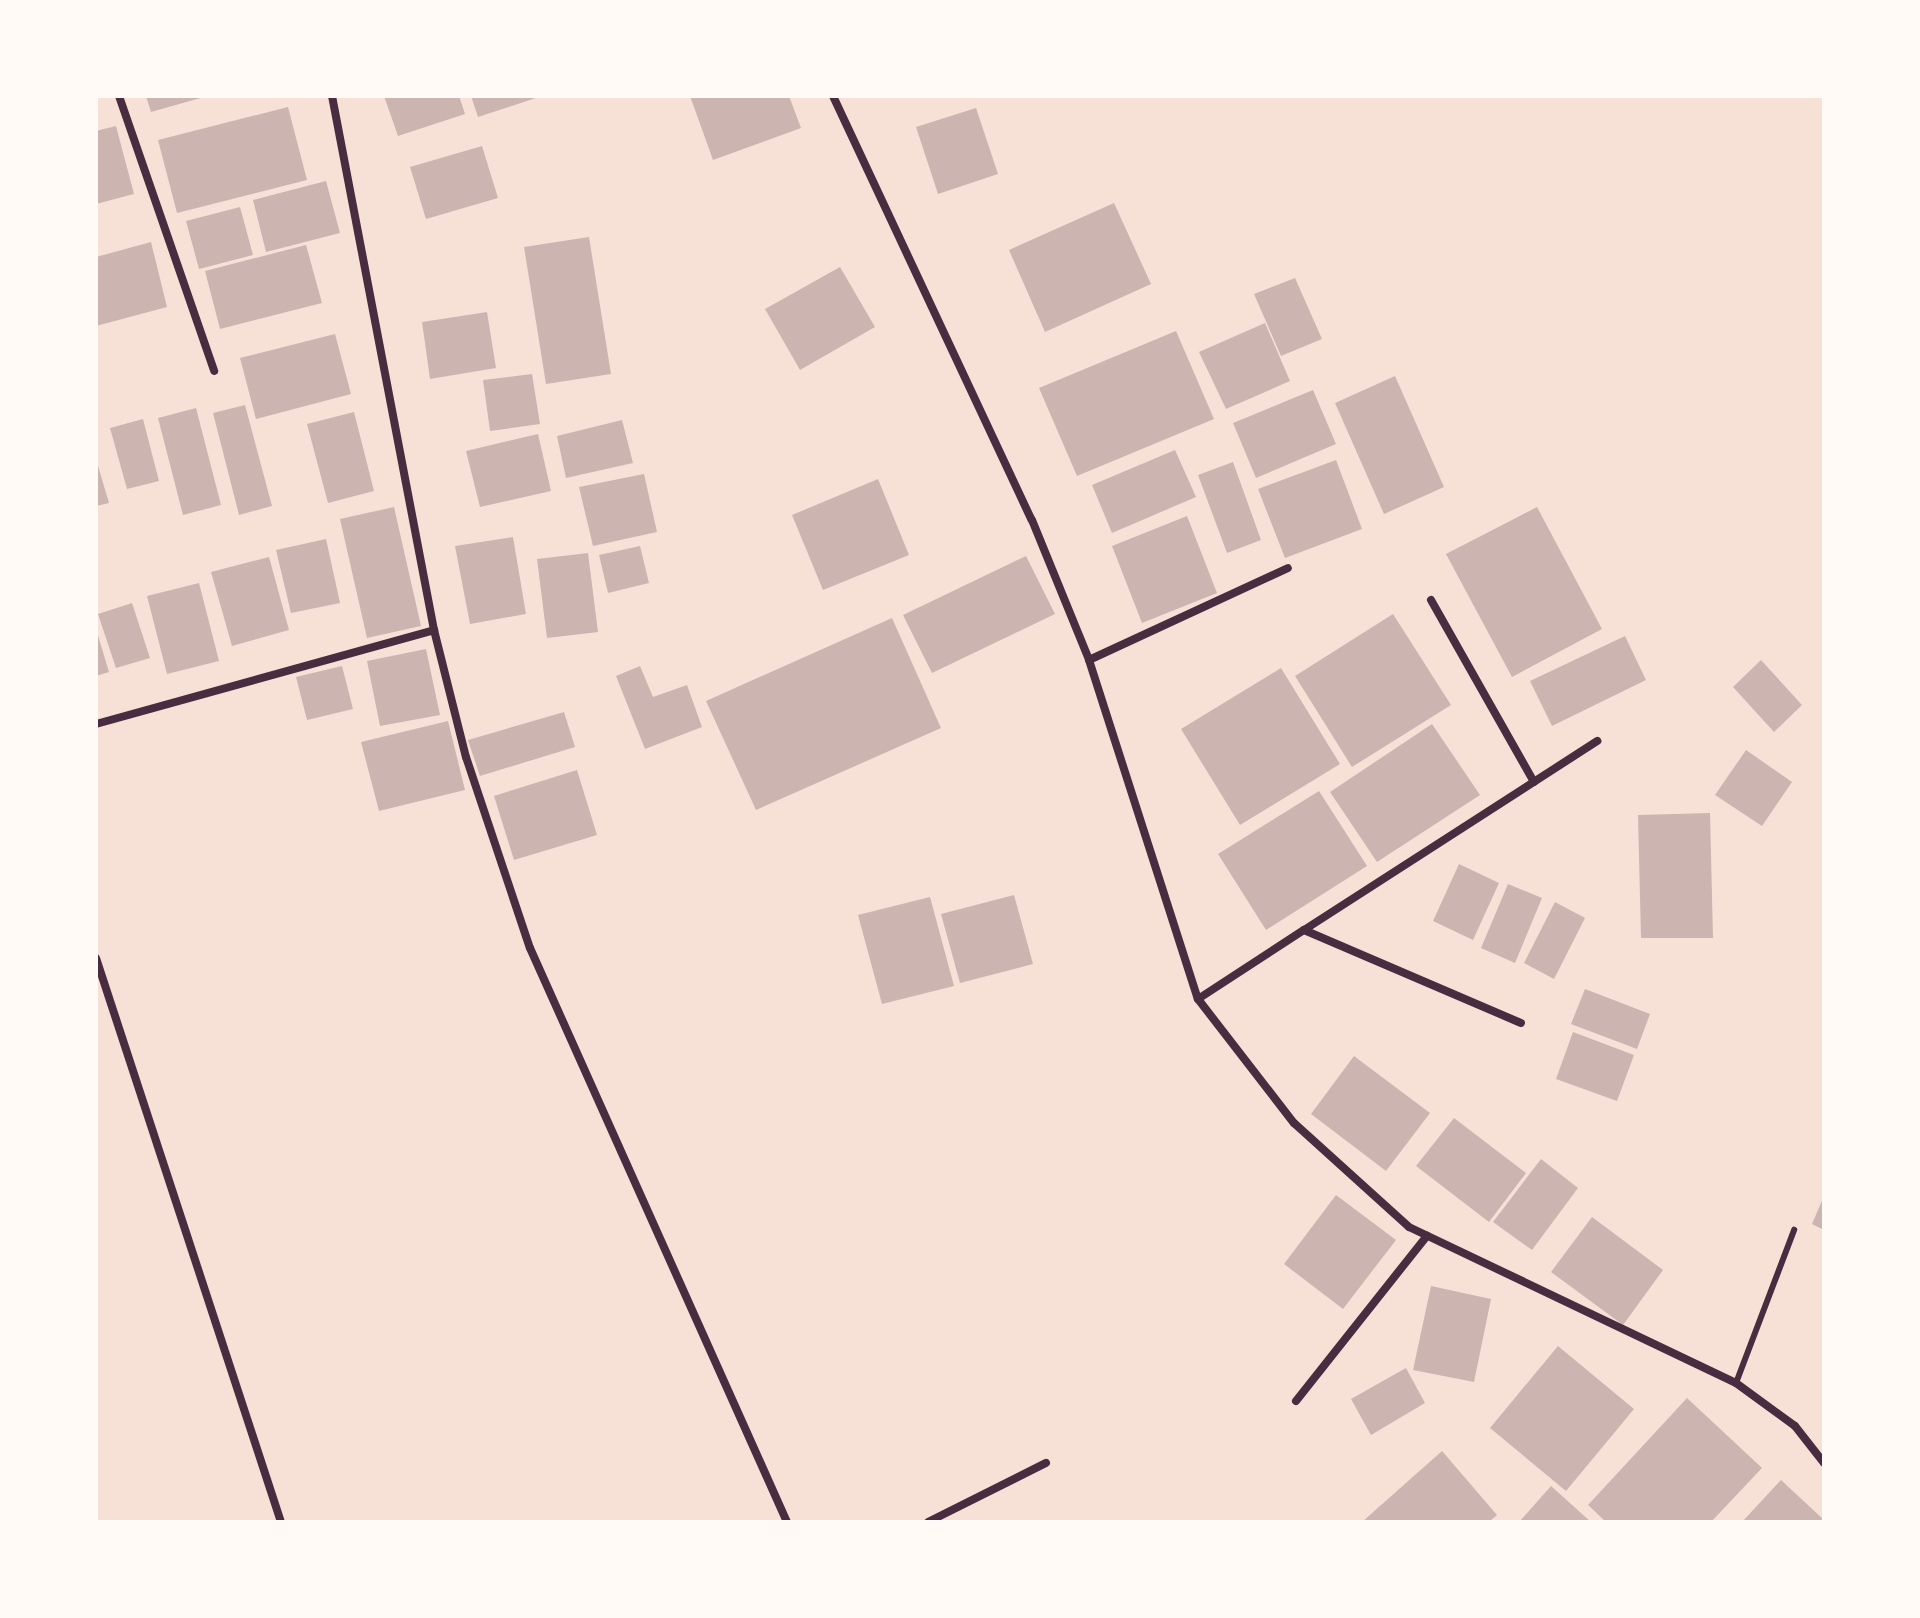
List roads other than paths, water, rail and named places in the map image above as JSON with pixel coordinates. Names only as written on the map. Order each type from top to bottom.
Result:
[{"type":"street","points":[[119,96],[214,371]]},
{"type":"street","points":[[332,96],[434,630],[466,757],[530,948],[787,1522]]},
{"type":"street","points":[[833,96],[1032,520],[1089,660],[1198,999],[1294,1123],[1409,1227],[1736,1383],[1784,1417],[1824,1463]]},
{"type":"street","points":[[1089,660],[1288,568]]},
{"type":"street","points":[[1431,600],[1534,782]]},
{"type":"street","points":[[96,724],[434,630]]},
{"type":"street","points":[[1198,999],[1597,741]]},
{"type":"street","points":[[1304,930],[1521,1023]]},
{"type":"street","points":[[96,958],[281,1522]]},
{"type":"street","points":[[1296,1401],[1427,1236]]},
{"type":"street","points":[[928,1522],[1046,1463]]},
{"type":"lane","points":[[1736,1383],[1794,1230]]}]
